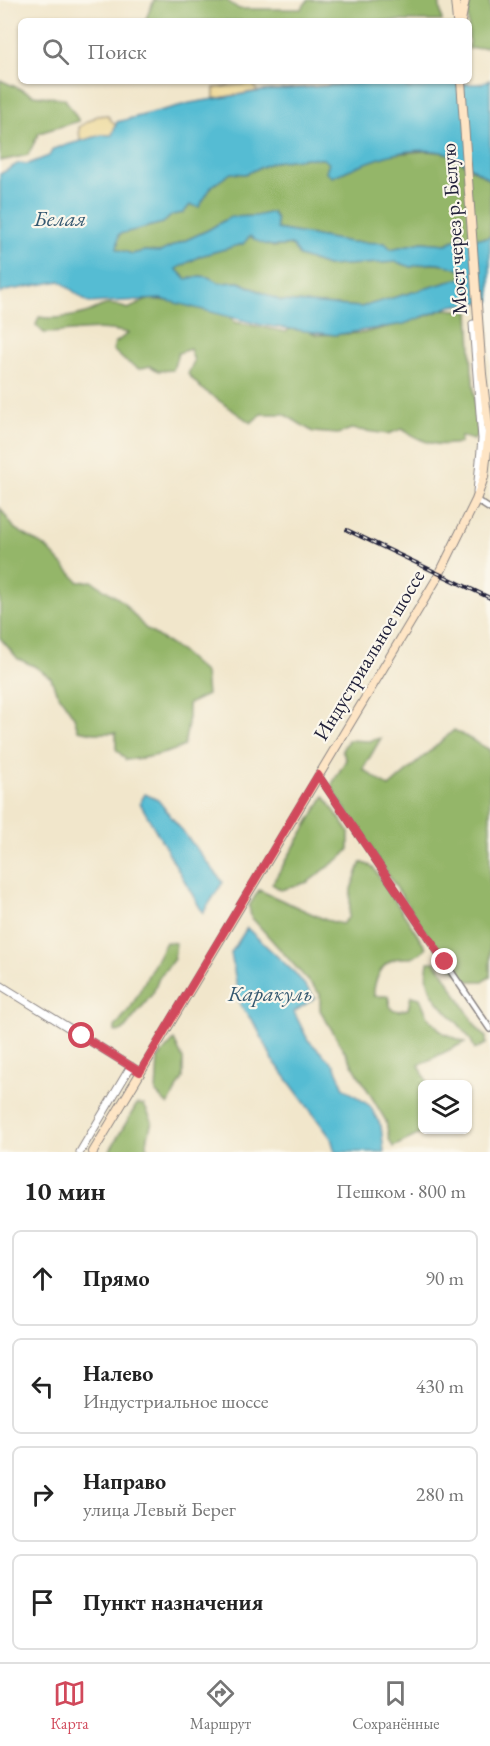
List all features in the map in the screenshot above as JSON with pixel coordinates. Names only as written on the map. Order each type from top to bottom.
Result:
[{"type":"main road","points":[[455,0],[458,18]]},
{"type":"main road","points":[[460,18],[465,0]]},
{"type":"main road","name":"Мост через р. Белую","points":[[462,84],[482,374]]},
{"type":"main road","name":"Индустриальное шоссе","points":[[93,1152],[439,575],[476,500],[484,477],[489,432],[482,374]]},
{"type":"street","points":[[474,324],[482,439],[476,500],[490,509]]},
{"type":"street","points":[[318,775],[490,1029]]},
{"type":"street","points":[[0,985],[140,1072]]},
{"type":"street","points":[[80,1152],[131,1066]]},
{"type":"green space","points":[[154,0],[226,0],[239,9],[301,9],[308,0],[439,0],[442,18],[146,18]]},
{"type":"green space","points":[[470,0],[490,0],[490,46],[472,49],[472,18],[468,16]]},
{"type":"green space","points":[[0,80],[34,95],[65,99],[79,121],[39,133],[28,155],[0,161]]},
{"type":"green space","points":[[426,151],[447,153],[490,180],[490,236],[487,238],[459,238],[446,244],[422,242],[391,249],[384,243],[350,242],[276,229],[276,218],[272,212],[256,216],[230,217],[160,252],[145,251],[132,254],[117,249],[119,234],[163,223],[172,215],[183,213],[190,205],[199,206],[212,186],[231,173],[245,174],[273,162],[307,158],[323,159],[329,163],[332,177],[382,155]]},
{"type":"green space","points":[[250,236],[273,247],[293,245],[299,256],[327,266],[397,262],[411,267],[437,264],[463,270],[462,278],[361,307],[281,301],[239,282],[220,283],[200,276],[186,279],[176,269],[200,256],[242,244]]},
{"type":"green space","points":[[185,297],[228,309],[234,322],[286,332],[293,326],[301,327],[317,335],[364,333],[445,309],[469,311],[478,432],[474,440],[461,436],[460,443],[443,445],[424,441],[402,429],[388,434],[351,429],[338,434],[313,432],[284,414],[261,414],[251,423],[201,388],[188,374],[194,361],[190,349],[178,353],[173,370],[158,371],[150,366],[139,369],[125,361],[113,350],[115,343],[128,333],[95,329],[44,333],[36,325],[39,317],[55,318],[77,315],[107,305],[128,309],[149,299],[169,301]]},
{"type":"green space","points":[[0,508],[15,529],[46,547],[79,582],[92,581],[122,601],[145,628],[180,651],[205,673],[207,695],[188,704],[188,724],[184,746],[156,756],[126,760],[116,749],[116,733],[78,730],[74,717],[55,689],[51,678],[34,666],[18,659],[0,638]]},
{"type":"green space","points":[[454,730],[490,750],[490,977],[483,981],[467,981],[445,962],[334,792],[332,784],[346,760],[342,750],[348,740],[369,741],[381,738],[363,769],[389,787]]},
{"type":"green space","points":[[324,796],[349,832],[349,849],[308,882],[281,890],[272,884]]},
{"type":"green space","points":[[361,862],[373,867],[426,948],[414,957],[390,961],[382,969],[375,985],[374,996],[388,996],[391,1009],[399,1011],[408,1009],[411,996],[420,998],[428,1017],[443,1033],[465,1042],[419,1065],[426,1080],[418,1080],[420,1134],[393,1147],[386,1121],[320,1010],[320,994],[251,917],[249,906],[259,890],[326,920],[342,924],[349,917],[351,889]]},
{"type":"green space","points":[[166,942],[176,943],[174,959],[159,978],[153,993],[123,1031],[115,1032],[115,1027],[131,1007]]},
{"type":"green space","points":[[428,962],[435,962],[441,969],[477,1028],[486,1037],[486,1044],[475,1049],[469,1037],[436,999],[430,989],[427,976]]},
{"type":"green space","points":[[174,1040],[183,1059],[183,1078],[168,1105],[156,1093],[158,1058]]},
{"type":"green space","points":[[137,1104],[144,1105],[152,1121],[146,1145],[149,1152],[111,1152],[110,1150]]},
{"type":"sand","points":[[254,84],[257,91],[214,99],[214,88]]},
{"type":"sand","points":[[107,115],[116,126],[112,135],[102,135],[80,141],[79,127],[97,116]]},
{"type":"water","name":"Белая","points":[[490,80],[490,180],[451,155],[431,151],[402,152],[332,177],[326,172],[329,163],[323,159],[307,158],[273,162],[245,174],[231,173],[212,186],[199,207],[190,205],[183,213],[172,215],[163,223],[119,234],[117,249],[132,254],[145,251],[160,252],[230,217],[256,216],[272,212],[276,218],[277,229],[350,242],[385,243],[391,249],[422,242],[446,244],[459,238],[487,238],[490,236],[490,301],[451,306],[404,324],[335,335],[261,325],[161,299],[89,303],[60,281],[5,291],[0,294],[0,174],[19,163],[28,164],[49,156],[53,149],[102,135],[112,135],[117,122],[190,103],[262,91],[345,84],[400,84],[409,88],[472,84]],"holes":[[[250,236],[270,245],[292,245],[299,256],[327,266],[397,262],[411,267],[437,264],[463,271],[462,278],[361,307],[281,301],[239,282],[220,283],[200,276],[186,279],[176,269],[200,256],[243,244]]]},
{"type":"water","points":[[145,794],[158,800],[223,882],[203,913],[140,803]]},
{"type":"water","name":"Каракуль","points":[[247,928],[296,974],[315,998],[294,1012],[308,1040],[334,1065],[344,1088],[370,1106],[381,1126],[384,1152],[335,1152],[331,1138],[273,1060],[256,1026],[240,1005],[231,953]]},
{"type":"railway","points":[[347,530],[490,598]]},
{"type":"route","points":[[82,1036],[140,1072],[318,775],[445,962]]}]
